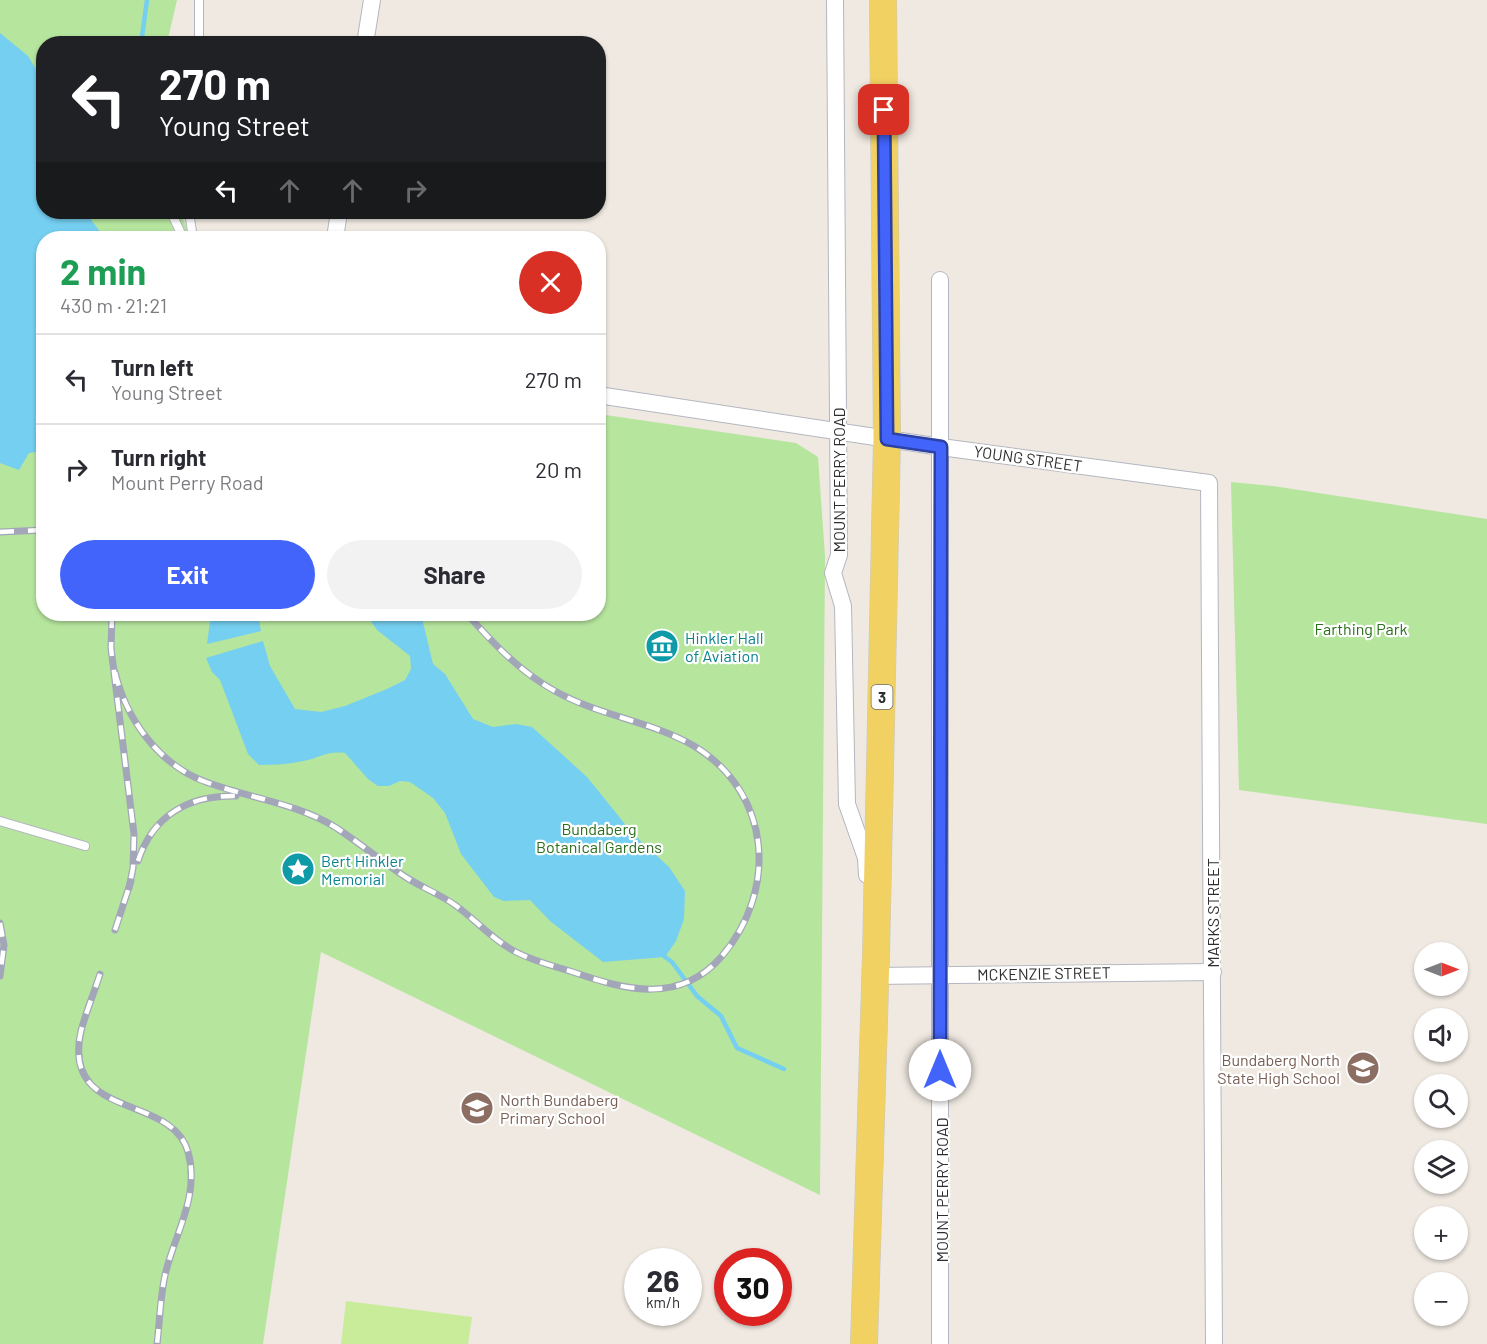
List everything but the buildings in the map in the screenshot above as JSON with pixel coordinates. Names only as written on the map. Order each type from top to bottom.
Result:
[{"type":"main road","name":"MOUNT PERRY ROAD","points":[[864,1344],[887,439],[883,0]]},
{"type":"main road","name":"MOUNT PERRY ROAD","points":[[852,1344],[867,1270]]},
{"type":"street","points":[[366,36],[372,0]]},
{"type":"street","name":"MOUNT PERRY ROAD","points":[[835,0],[839,555],[833,573],[843,606],[848,804],[866,858],[875,965]]},
{"type":"street","name":"MOUNT PERRY ROAD","points":[[940,280],[940,1344]]},
{"type":"street","name":"YOUNG STREET","points":[[606,396],[941,447],[1209,483]]},
{"type":"street","name":"MARKS STREET","points":[[1209,483],[1214,1344]]},
{"type":"street","name":"MCKENZIE STREET","points":[[875,965],[940,974],[1213,972]]},
{"type":"lane","points":[[199,36],[200,0]]},
{"type":"lane","points":[[0,820],[85,846]]},
{"type":"green space","name":"Bundaberg Botanical Gardens","points":[[0,0],[177,0],[169,36],[36,36],[36,219],[183,219],[188,231],[36,231],[36,621],[606,621],[606,415],[796,443],[818,457],[825,556],[820,1195],[321,952],[263,1344],[0,1344]]},
{"type":"green space","name":"Farthing Park","points":[[1231,482],[1273,486],[1487,519],[1487,824],[1239,790]]},
{"type":"green space","points":[[346,1301],[472,1317],[468,1344],[341,1344]]},
{"type":"water","points":[[0,33],[28,56],[36,69],[36,219],[90,219],[100,231],[36,231],[36,452],[29,453],[19,470],[0,463]]},
{"type":"water","points":[[210,621],[259,621],[261,631],[207,644]]},
{"type":"water","points":[[371,621],[423,621],[433,664],[445,674],[473,719],[493,727],[516,724],[532,727],[587,777],[633,834],[669,867],[685,891],[684,919],[676,941],[665,957],[603,962],[550,921],[530,900],[504,901],[494,897],[461,854],[445,813],[433,798],[410,782],[400,781],[389,786],[378,786],[368,779],[345,753],[330,753],[308,760],[265,765],[259,765],[248,754],[220,680],[212,672],[206,658],[263,641],[270,666],[295,709],[321,712],[345,706],[405,680],[411,669],[410,656],[377,630]]},
{"type":"waterway","points":[[142,36],[147,0]]},
{"type":"waterway","points":[[665,957],[672,962],[697,996],[721,1016],[737,1048],[784,1069]]},
{"type":"railway","points":[[0,532],[36,530]]},
{"type":"railway","points":[[112,621],[111,648],[134,834],[133,868],[129,888]]},
{"type":"railway","points":[[115,672],[120,690],[136,723],[159,752],[174,764],[206,782],[288,806],[335,827],[408,878],[455,905],[498,941],[514,951],[612,984],[632,988],[670,987],[688,982],[706,971],[722,956],[740,930],[752,902],[758,873],[758,844],[752,816],[739,789],[720,766],[694,746],[660,730],[572,700],[542,683],[508,656],[473,621]]},
{"type":"railway","points":[[138,861],[153,831],[175,811],[203,799],[236,796]]},
{"type":"railway","points":[[115,930],[131,881]]},
{"type":"railway","points":[[0,923],[4,945],[0,976]]},
{"type":"railway","points":[[100,974],[81,1031],[79,1060],[87,1080],[102,1093],[162,1121],[178,1134],[188,1152],[191,1168],[189,1198],[164,1280],[157,1344]]},
{"type":"place","name":"Hinkler Hall of Aviation","points":[[662,646]]},
{"type":"place","name":"Bert Hinkler Memorial","points":[[298,869]]},
{"type":"place","name":"Bundaberg North State High School","points":[[1363,1068]]},
{"type":"place","name":"North Bundaberg Primary School","points":[[477,1108]]},
{"type":"route","points":[[884,110],[887,439],[941,447],[940,1070]]}]
